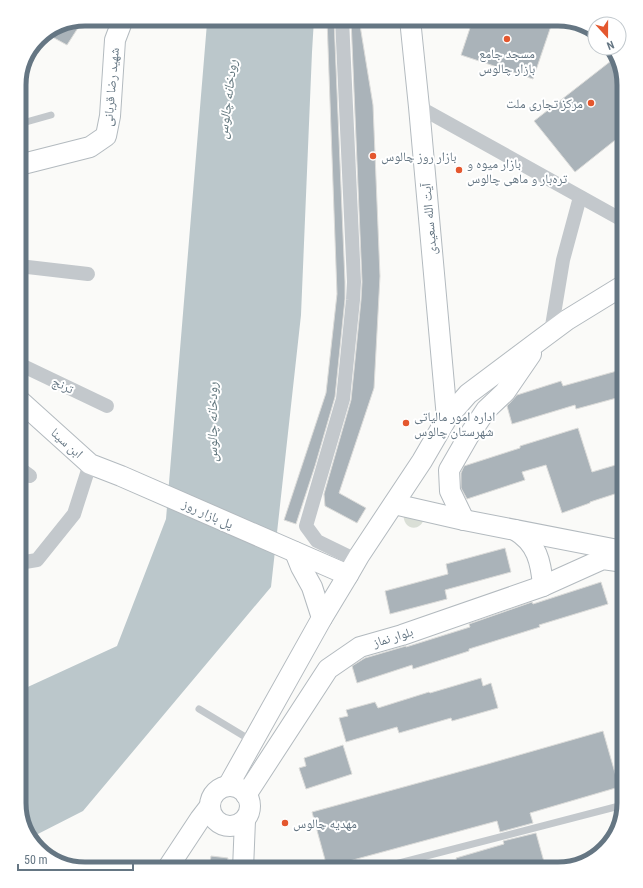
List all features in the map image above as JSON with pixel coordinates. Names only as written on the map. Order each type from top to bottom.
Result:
[{"type":"main road","name":"شهید رضا قربانی","points":[[26,163],[90,147],[106,136],[110,116],[115,40],[120,26]]},
{"type":"main road","name":"آیت الله سعیدی","points":[[411,26],[447,418]]},
{"type":"main road","points":[[228,786],[322,618],[352,568],[422,461],[447,418],[468,394],[567,320],[617,289]]},
{"type":"main road","points":[[464,520],[450,491],[449,470],[468,436],[486,410],[505,392],[546,336]]},
{"type":"main road","name":"ابن سینا","points":[[26,406],[90,464],[121,476]]},
{"type":"main road","name":"پل بازار روز","points":[[121,476],[295,552]]},
{"type":"main road","points":[[394,504],[464,520],[617,550]]},
{"type":"main road","points":[[515,530],[528,540],[537,554],[541,567],[543,586]]},
{"type":"main road","points":[[295,552],[352,568]]},
{"type":"main road","points":[[295,552],[312,587],[322,618]]},
{"type":"main road","name":"بلوار نماز","points":[[246,795],[328,668],[360,647],[402,635],[543,586],[603,559],[617,561]]},
{"type":"main road","points":[[186,842],[205,829],[231,824],[249,814],[249,800],[243,791],[233,786],[228,786],[222,787],[212,796],[210,806],[215,821],[231,824]]},
{"type":"main road","points":[[172,862],[210,806]]},
{"type":"main road","points":[[231,824],[242,862]]},
{"type":"street","points":[[342,26],[354,282],[353,300],[344,399],[306,526],[317,541],[352,568]]},
{"type":"street","points":[[419,107],[617,217]]},
{"type":"street","points":[[546,336],[580,197]]},
{"type":"street","points":[[26,267],[88,274]]},
{"type":"street","name":"ترنج","points":[[26,367],[107,406]]},
{"type":"street","points":[[26,562],[37,560],[74,514],[90,464]]},
{"type":"street","points":[[26,473],[30,476]]},
{"type":"lane","points":[[26,122],[51,115]]},
{"type":"lane","points":[[199,710],[252,742]]},
{"type":"lane","points":[[403,862],[617,807]]},
{"type":"shaded area","points":[[404,513],[424,519],[422,524],[415,528],[411,527],[405,522]]},
{"type":"water","name":"رودخانه چالوس","points":[[207,26],[314,26],[301,315],[271,587],[83,811],[36,835],[30,826],[26,803],[26,688],[117,646],[166,519]]},
{"type":"building","points":[[327,26],[334,26],[345,299],[335,397],[296,524],[284,520],[326,393],[337,294]]},
{"type":"building","points":[[351,26],[360,26],[373,105],[380,276],[374,388],[339,493],[366,508],[357,523],[325,506],[324,494],[351,400],[362,282]]},
{"type":"building","name":"مسجد جامع بازار چالوس","points":[[471,26],[551,26],[533,79],[461,55]]},
{"type":"building","points":[[79,27],[67,45],[52,37],[66,29]]},
{"type":"building","name":"مرکز تجاری ملت","points":[[612,60],[617,85],[617,139],[575,172],[534,121]]},
{"type":"building","points":[[617,371],[617,398],[576,409],[575,405],[512,424],[507,406],[517,395],[561,381],[563,386]]},
{"type":"building","points":[[578,428],[592,472],[617,465],[617,493],[562,513],[546,465],[522,472],[525,480],[467,499],[461,488],[461,473],[464,466],[520,448],[520,446]]},
{"type":"building","points":[[505,548],[511,572],[445,590],[447,599],[390,614],[385,591],[448,574],[446,564]]},
{"type":"building","points":[[601,582],[608,604],[539,625],[540,627],[469,649],[469,651],[413,669],[412,665],[357,683],[352,666],[365,658],[470,627],[469,624],[532,602],[533,604]]},
{"type":"building","points":[[481,678],[483,686],[491,683],[498,708],[452,721],[451,718],[399,733],[397,727],[346,742],[339,718],[348,716],[346,710],[375,702],[378,708]]},
{"type":"building","points":[[603,731],[617,780],[617,788],[530,813],[533,823],[500,832],[497,821],[345,862],[326,862],[312,812]]},
{"type":"building","points":[[343,745],[352,774],[306,789],[299,768],[306,766],[304,758]]},
{"type":"building","points":[[536,833],[544,862],[457,862],[456,858],[504,844],[503,841]]},
{"type":"building","points":[[211,856],[228,858],[227,862],[210,862]]},
{"type":"place","name":"مسجد جامع بازار چالوس","points":[[507,39]]},
{"type":"place","name":"مرکز تجاری ملت","points":[[591,103]]},
{"type":"place","name":"بازار روز چالوس","points":[[373,156]]},
{"type":"place","name":"بازار میوه و تره‌بار و ماهی چالوس","points":[[459,170]]},
{"type":"place","name":"اداره امور مالیاتی شهرستان چالوس","points":[[406,423]]},
{"type":"place","name":"مهدیه چالوس","points":[[285,823]]}]
